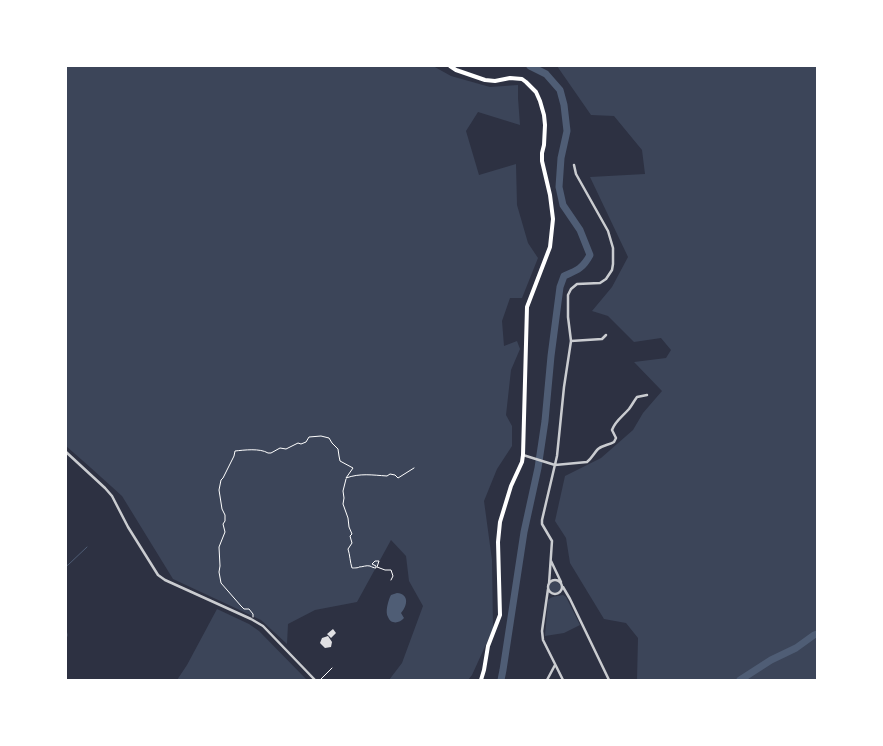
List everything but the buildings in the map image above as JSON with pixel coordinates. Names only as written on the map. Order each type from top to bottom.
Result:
[{"type":"main road","points":[[450,66],[485,80],[495,81],[510,78],[522,79],[536,92],[544,115],[545,125],[542,161],[550,195],[553,219],[550,247],[527,307],[523,456],[522,462],[511,486],[500,522],[498,542],[500,615],[488,646],[481,680]]},
{"type":"street","points":[[563,680],[544,640],[542,631],[548,589],[552,541],[542,524],[542,520],[557,456],[564,387],[571,340],[568,295],[570,289],[578,284],[600,283],[612,270],[614,264],[613,248],[608,231],[576,174],[574,165]]},
{"type":"street","points":[[571,340],[602,339],[606,335]]},
{"type":"street","points":[[523,456],[555,465],[587,462],[597,450],[614,442],[616,438],[612,430],[613,426],[637,397],[647,395]]},
{"type":"street","points":[[66,452],[112,496],[128,527],[158,575],[165,580],[251,619],[263,626],[315,680]]},
{"type":"street","points":[[551,561],[609,680]]},
{"type":"street","points":[[548,584],[552,580],[559,580],[561,582]]},
{"type":"street","points":[[548,589],[550,593],[555,595],[560,593],[563,587]]},
{"type":"street","points":[[547,680],[555,665]]},
{"type":"path","points":[[251,619],[253,618],[253,614],[249,609],[244,609],[221,583],[219,572],[219,547],[225,532],[223,524],[225,521],[225,515],[222,509],[219,490],[220,480],[223,478],[235,451],[262,450],[268,453],[280,448],[286,449],[298,443],[301,444],[306,442],[309,437],[321,436],[329,438],[338,449],[340,461],[353,468],[346,478],[343,491],[343,504],[352,534],[350,536],[352,543],[348,549],[352,568],[359,568],[362,566],[376,568],[376,566],[372,564],[375,561],[379,561],[377,567],[385,570],[391,570],[393,576],[391,580]]},
{"type":"path","points":[[346,478],[364,474],[387,476],[390,474],[395,475],[398,478],[414,468]]},
{"type":"path","points":[[320,680],[332,668]]},
{"type":"shaded area","points":[[66,66],[433,66],[451,76],[490,87],[518,85],[520,125],[478,112],[466,131],[479,175],[516,164],[517,205],[528,243],[538,258],[522,298],[510,298],[502,321],[504,346],[517,341],[520,349],[511,370],[506,415],[512,426],[512,446],[497,469],[484,501],[492,560],[493,629],[472,675],[468,680],[389,680],[402,663],[423,606],[409,581],[406,556],[391,540],[357,602],[315,610],[288,624],[287,644],[261,620],[173,579],[122,496],[66,446]]},
{"type":"shaded area","points":[[557,66],[817,66],[817,680],[637,680],[638,638],[626,623],[604,619],[570,563],[566,538],[555,521],[565,476],[601,458],[633,430],[643,413],[662,391],[634,362],[666,358],[671,350],[661,338],[634,342],[608,316],[592,311],[612,287],[628,257],[590,177],[645,174],[642,150],[614,116],[591,115]]},
{"type":"shaded area","points":[[553,582],[557,582],[559,583],[559,591],[553,592],[550,589],[550,585]]},
{"type":"shaded area","points":[[397,593],[404,595],[406,600],[405,607],[401,613],[404,618],[400,621],[393,622],[389,620],[387,615],[388,602],[391,595]]},
{"type":"shaded area","points":[[563,595],[566,597],[580,625],[564,633],[545,636],[548,600],[553,597]]},
{"type":"shaded area","points":[[217,609],[249,624],[259,631],[307,680],[177,680],[187,665]]},
{"type":"waterway","points":[[501,680],[524,532],[538,468],[545,421],[551,356],[560,287],[564,276],[580,268],[590,255],[580,230],[563,205],[559,187],[561,158],[567,131],[564,105],[560,90],[546,74],[530,66]]},
{"type":"waterway","points":[[66,566],[87,547]]},
{"type":"waterway","points":[[66,629],[66,640]]},
{"type":"waterway","points":[[740,680],[771,660],[796,648],[817,634]]}]
